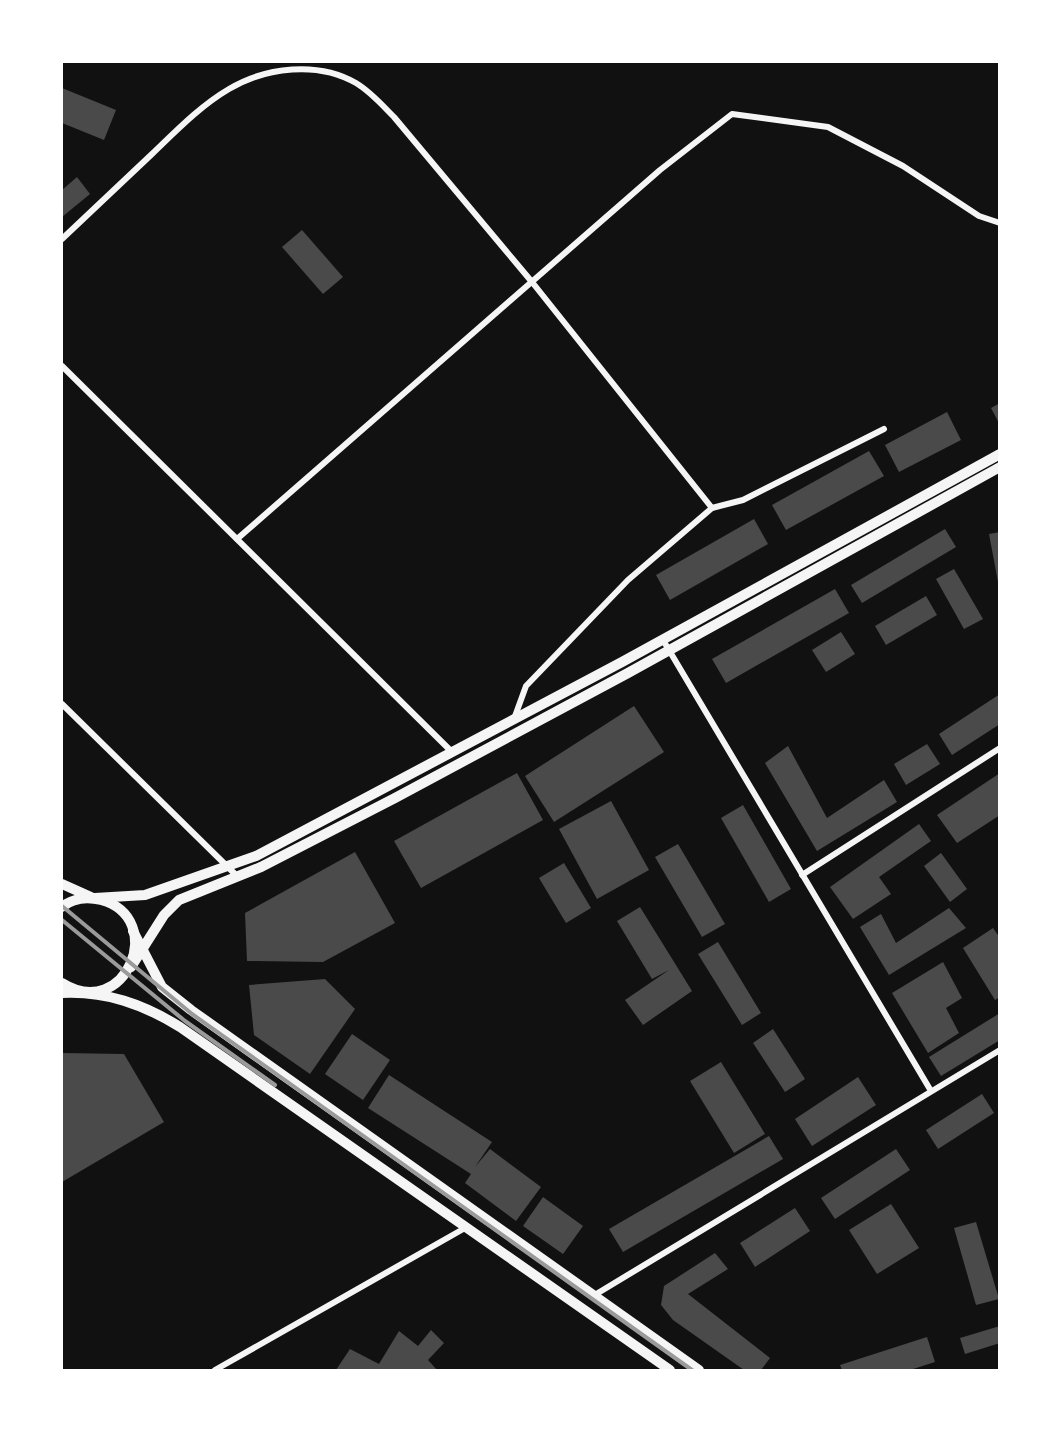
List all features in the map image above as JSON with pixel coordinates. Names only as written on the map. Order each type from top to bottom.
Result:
[{"type":"main road","points":[[62,907],[79,899],[145,895],[256,856],[663,640],[999,454]]},
{"type":"main road","points":[[62,993],[85,992],[111,986],[130,967],[164,915],[179,900],[261,867],[385,803],[669,651],[999,467]]},
{"type":"main road","points":[[62,884],[118,909],[133,931],[162,987],[191,1010],[699,1371]]},
{"type":"main road","points":[[130,967],[134,955],[133,931]]},
{"type":"main road","points":[[62,983],[85,992],[131,1002],[172,1022],[670,1371]]},
{"type":"street","points":[[62,239],[196,113],[229,88],[262,74],[303,68],[334,74],[355,83],[375,98],[532,282],[712,508]]},
{"type":"street","points":[[237,539],[660,170],[732,114],[828,127],[903,166],[979,216],[999,223]]},
{"type":"street","points":[[62,366],[452,753]]},
{"type":"street","points":[[514,720],[526,686],[628,580],[712,508],[743,500],[884,429]]},
{"type":"street","points":[[663,640],[931,1091]]},
{"type":"street","points":[[62,704],[237,877]]},
{"type":"street","points":[[802,875],[999,748]]},
{"type":"street","points":[[593,1296],[999,1050]]},
{"type":"street","points":[[215,1371],[465,1228]]},
{"type":"building","points":[[62,88],[116,110],[104,140],[62,123]]},
{"type":"building","points":[[77,177],[90,194],[62,217],[62,190]]},
{"type":"building","points":[[302,230],[343,277],[323,294],[282,247]]},
{"type":"building","points":[[1000,403],[1000,425],[991,408]]},
{"type":"building","points":[[947,412],[961,440],[899,472],[885,445]]},
{"type":"building","points":[[869,451],[884,476],[786,530],[772,505]]},
{"type":"building","points":[[754,519],[768,544],[670,600],[656,575]]},
{"type":"building","points":[[945,529],[956,547],[862,603],[851,585]]},
{"type":"building","points":[[1000,532],[1000,581],[998,582],[989,534]]},
{"type":"building","points":[[954,569],[983,619],[964,629],[936,579]]},
{"type":"building","points":[[835,589],[849,613],[726,683],[712,659]]},
{"type":"building","points":[[926,596],[937,615],[886,645],[875,626]]},
{"type":"building","points":[[841,632],[855,654],[826,672],[812,650]]},
{"type":"building","points":[[1000,694],[1000,724],[952,755],[939,734]]},
{"type":"building","points":[[634,706],[664,752],[554,822],[525,776]]},
{"type":"building","points":[[927,744],[940,764],[906,785],[894,764]]},
{"type":"building","points":[[788,746],[827,818],[884,780],[897,802],[817,851],[765,763]]},
{"type":"building","points":[[517,773],[543,820],[421,888],[394,841]]},
{"type":"building","points":[[1000,773],[1000,815],[957,843],[937,815]]},
{"type":"building","points":[[611,801],[649,870],[597,899],[559,829]]},
{"type":"building","points":[[743,805],[791,889],[769,902],[721,818]]},
{"type":"building","points":[[919,824],[931,841],[879,877],[891,894],[853,919],[830,887]]},
{"type":"building","points":[[678,844],[725,924],[702,937],[655,857]]},
{"type":"building","points":[[355,852],[395,923],[323,962],[247,961],[245,913]]},
{"type":"building","points":[[941,853],[967,889],[950,902],[924,866]]},
{"type":"building","points":[[564,863],[591,908],[566,923],[539,878]]},
{"type":"building","points":[[640,907],[692,991],[643,1025],[625,1000],[669,970],[652,979],[617,921]]},
{"type":"building","points":[[949,908],[966,928],[889,975],[860,927],[881,914],[896,943]]},
{"type":"building","points":[[993,928],[1000,938],[1000,997],[995,1000],[963,948]]},
{"type":"building","points":[[718,942],[761,1013],[742,1025],[698,954]]},
{"type":"building","points":[[943,962],[962,998],[946,1008],[959,1033],[928,1053],[892,993]]},
{"type":"building","points":[[325,979],[355,1009],[310,1074],[254,1035],[249,985]]},
{"type":"building","points":[[1000,1013],[1000,1040],[941,1076],[929,1057]]},
{"type":"building","points":[[773,1029],[805,1079],[785,1092],[753,1043]]},
{"type":"building","points":[[352,1034],[390,1060],[363,1100],[325,1074]]},
{"type":"building","points":[[62,1053],[124,1054],[164,1122],[62,1182]]},
{"type":"building","points":[[721,1062],[765,1134],[734,1153],[690,1081]]},
{"type":"building","points":[[389,1075],[492,1142],[475,1167],[490,1149],[541,1187],[516,1221],[465,1183],[471,1174],[368,1108]]},
{"type":"building","points":[[858,1077],[876,1105],[812,1146],[795,1119]]},
{"type":"building","points":[[982,1094],[994,1113],[938,1149],[926,1130]]},
{"type":"building","points":[[769,1136],[783,1159],[623,1252],[609,1229]]},
{"type":"building","points":[[896,1149],[910,1170],[835,1219],[821,1198]]},
{"type":"building","points":[[543,1197],[583,1226],[563,1254],[523,1226]]},
{"type":"building","points":[[891,1204],[919,1248],[877,1274],[849,1230]]},
{"type":"building","points":[[795,1208],[810,1231],[755,1267],[740,1243]]},
{"type":"building","points":[[976,1222],[999,1299],[976,1305],[954,1228]]},
{"type":"building","points":[[715,1253],[728,1269],[688,1294],[770,1358],[761,1370],[744,1370],[673,1320],[661,1305],[664,1286]]},
{"type":"building","points":[[1000,1326],[1000,1343],[965,1354],[960,1338]]},
{"type":"building","points":[[431,1330],[444,1343],[428,1360],[437,1370],[336,1370],[350,1349],[379,1364],[399,1331],[418,1346]]},
{"type":"building","points":[[927,1337],[935,1362],[910,1370],[842,1370],[840,1365]]},
{"type":"railway","points":[[62,906],[192,1014],[692,1370]]},
{"type":"railway","points":[[62,920],[185,1021],[275,1085]]}]
